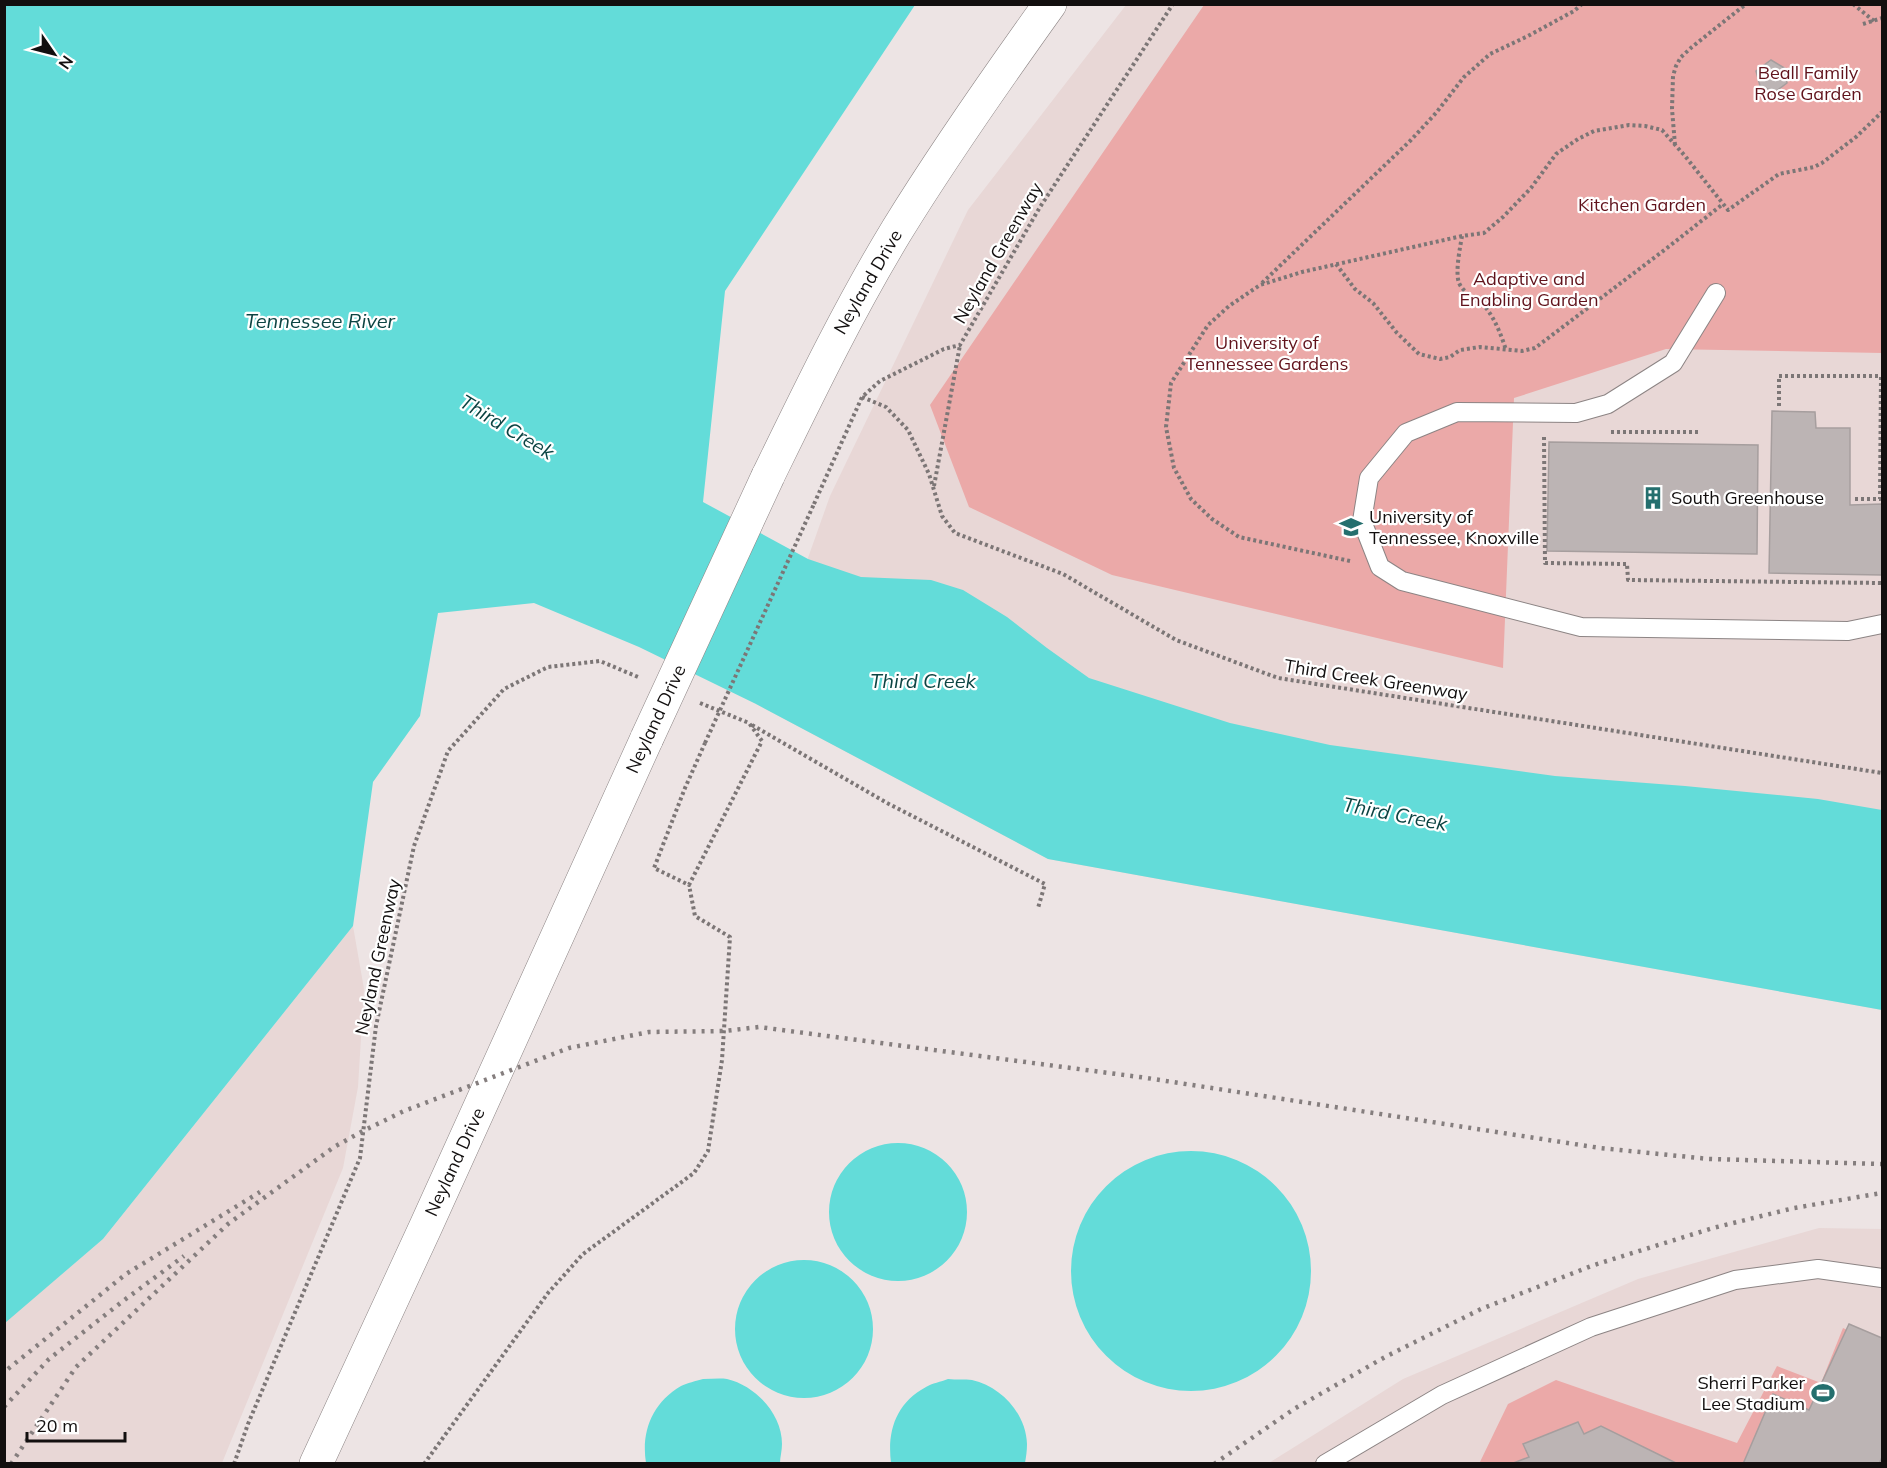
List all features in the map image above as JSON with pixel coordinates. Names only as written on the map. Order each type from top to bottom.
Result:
[{"type":"main road","name":"Neyland Drive","points":[[316,1464],[647,738],[768,476],[833,343],[897,231],[972,113],[1050,4]]},
{"type":"lane","points":[[1716,294],[1673,363],[1608,404],[1576,413],[1457,412],[1406,433],[1369,478],[1362,521],[1380,567],[1402,581],[1581,627],[1848,631],[1882,624]]},
{"type":"lane","points":[[1325,1464],[1442,1395],[1591,1327],[1735,1280],[1818,1269],[1882,1278]]},
{"type":"path","name":"Neyland Greenway","points":[[689,885],[654,868],[685,788],[862,397],[880,381],[944,349],[960,345],[1040,207],[1173,4]]},
{"type":"path","points":[[1380,567],[1281,548],[1239,537],[1212,519],[1191,499],[1174,468],[1166,427],[1171,383],[1208,325],[1228,306],[1260,285],[1411,140],[1464,77],[1490,54],[1574,11],[1582,4]]},
{"type":"path","points":[[1675,146],[1672,109],[1673,76],[1676,66],[1681,57],[1692,47],[1746,4]]},
{"type":"path","points":[[1853,4],[1874,21]]},
{"type":"path","points":[[1863,24],[1882,18]]},
{"type":"path","points":[[1260,285],[1336,264],[1484,233],[1531,188],[1556,154],[1594,131],[1629,125],[1662,130],[1728,210],[1779,174],[1814,167],[1822,163],[1856,137],[1882,112]]},
{"type":"path","points":[[1336,264],[1355,289],[1373,303],[1397,333],[1419,354],[1440,359],[1468,348],[1522,351],[1535,348],[1723,204]]},
{"type":"path","points":[[1462,236],[1458,282],[1490,314],[1506,350]]},
{"type":"path","points":[[933,488],[960,345]]},
{"type":"path","points":[[1779,406],[1779,376],[1882,376],[1880,499],[1855,498]]},
{"type":"path","name":"Third Creek Greenway","points":[[862,397],[886,407],[908,430],[929,474],[942,516],[955,533],[1063,574],[1176,640],[1278,678],[1882,773]]},
{"type":"path","points":[[1544,431],[1545,563],[1627,564],[1628,580],[1882,582]]},
{"type":"path","points":[[1611,432],[1700,432]]},
{"type":"path","name":"Neyland Greenway","points":[[234,1464],[248,1424],[360,1158],[376,1026],[412,857],[448,752],[504,689],[548,667],[600,662],[642,679]]},
{"type":"path","points":[[696,701],[749,723],[887,803],[1045,884],[1038,908]]},
{"type":"path","points":[[424,1464],[548,1293],[583,1254],[694,1173],[708,1151],[722,1060],[730,937],[695,916],[689,885],[762,741],[749,723]]},
{"type":"shaded area","name":"University of Tennessee, Knoxville","points":[[1126,5],[1882,5],[1882,1010],[1048,859],[756,704],[830,496],[968,210]]},
{"type":"shaded area","points":[[353,926],[364,989],[358,1087],[343,1168],[222,1463],[5,1463],[4,1323],[103,1239]]},
{"type":"shaded area","points":[[1819,1228],[1882,1229],[1882,1463],[1267,1464],[1403,1379],[1638,1279]]},
{"type":"green space","name":"University of Tennessee Gardens","points":[[1204,5],[1882,5],[1882,353],[1666,349],[1514,398],[1503,668],[1112,575],[969,507],[930,405]]},
{"type":"green space","name":"Sherri Parker Lee Stadium","points":[[1843,1328],[1882,1346],[1882,1463],[1479,1464],[1508,1404],[1556,1380],[1737,1443],[1777,1366],[1821,1383]]},
{"type":"water","name":"Tennessee River","points":[[5,5],[915,5],[725,291],[703,502],[808,559],[861,577],[931,580],[963,590],[1007,617],[1089,678],[1230,723],[1330,745],[1555,776],[1818,799],[1882,810],[1882,1010],[1048,859],[756,704],[639,647],[534,603],[438,613],[420,716],[373,782],[353,926],[103,1239],[5,1323]]},
{"type":"water","points":[[898,1143],[924,1149],[947,1163],[961,1186],[967,1212],[961,1238],[947,1261],[924,1275],[898,1281],[872,1275],[849,1261],[835,1238],[829,1212],[835,1186],[849,1163],[872,1149]]},
{"type":"water","points":[[1191,1151],[1214,1154],[1237,1161],[1276,1186],[1301,1225],[1308,1248],[1311,1271],[1308,1294],[1301,1317],[1276,1356],[1237,1381],[1214,1388],[1191,1391],[1168,1388],[1145,1381],[1106,1356],[1081,1317],[1074,1294],[1071,1271],[1074,1248],[1081,1225],[1106,1186],[1145,1161],[1168,1154]]},
{"type":"water","points":[[804,1260],[830,1266],[842,1272],[852,1281],[861,1291],[867,1303],[873,1329],[867,1355],[861,1367],[852,1377],[842,1386],[830,1392],[804,1398],[778,1392],[766,1386],[756,1377],[747,1367],[741,1355],[735,1329],[741,1303],[747,1291],[756,1281],[766,1272],[778,1266]]},
{"type":"water","points":[[703,1379],[727,1379],[738,1383],[748,1388],[765,1403],[772,1412],[781,1433],[780,1463],[646,1463],[647,1429],[656,1410],[671,1393],[681,1386]]},
{"type":"water","points":[[948,1379],[972,1380],[983,1384],[1002,1395],[1010,1403],[1017,1412],[1026,1433],[1025,1463],[891,1463],[892,1429],[907,1401],[928,1386]]},
{"type":"building","points":[[1771,60],[1786,69],[1787,83],[1775,92],[1760,86],[1756,71]]},
{"type":"building","points":[[1772,411],[1815,412],[1816,428],[1850,428],[1850,505],[1882,504],[1882,575],[1769,573]]},
{"type":"building","name":"South Greenhouse","points":[[1549,442],[1758,445],[1757,554],[1547,551]]},
{"type":"building","points":[[1849,1324],[1882,1338],[1882,1457],[1879,1464],[1743,1464],[1773,1394],[1809,1410]]},
{"type":"building","points":[[1578,1422],[1584,1434],[1601,1426],[1678,1464],[1511,1464],[1529,1457],[1523,1444]]},
{"type":"railway","points":[[11,1464],[76,1367],[228,1224],[334,1147],[404,1111],[569,1048],[649,1032],[724,1031],[759,1027],[1147,1078],[1600,1148],[1709,1159],[1882,1164]]},
{"type":"railway","points":[[8,1369],[126,1274],[260,1192]]},
{"type":"railway","points":[[1214,1464],[1294,1409],[1385,1357],[1481,1309],[1594,1265],[1713,1228],[1794,1208],[1882,1193]]},
{"type":"railway","points":[[4,1407],[49,1359],[184,1256]]},
{"type":"place","name":"South Greenhouse","points":[[1653,498]]},
{"type":"place","name":"University of Tennessee, Knoxville","points":[[1351,527]]},
{"type":"place","name":"Sherri Parker Lee Stadium","points":[[1823,1393]]},
{"type":"park label","name":"Beall Family Rose Garden","points":[[1808,83]]},
{"type":"park label","name":"Kitchen Garden","points":[[1642,205]]},
{"type":"park label","name":"Adaptive and Enabling Garden","points":[[1529,289]]},
{"type":"water label","name":"Third Creek","points":[[507,427]]},
{"type":"water label","name":"Third Creek","points":[[923,681]]},
{"type":"water label","name":"Third Creek","points":[[1395,814]]}]
